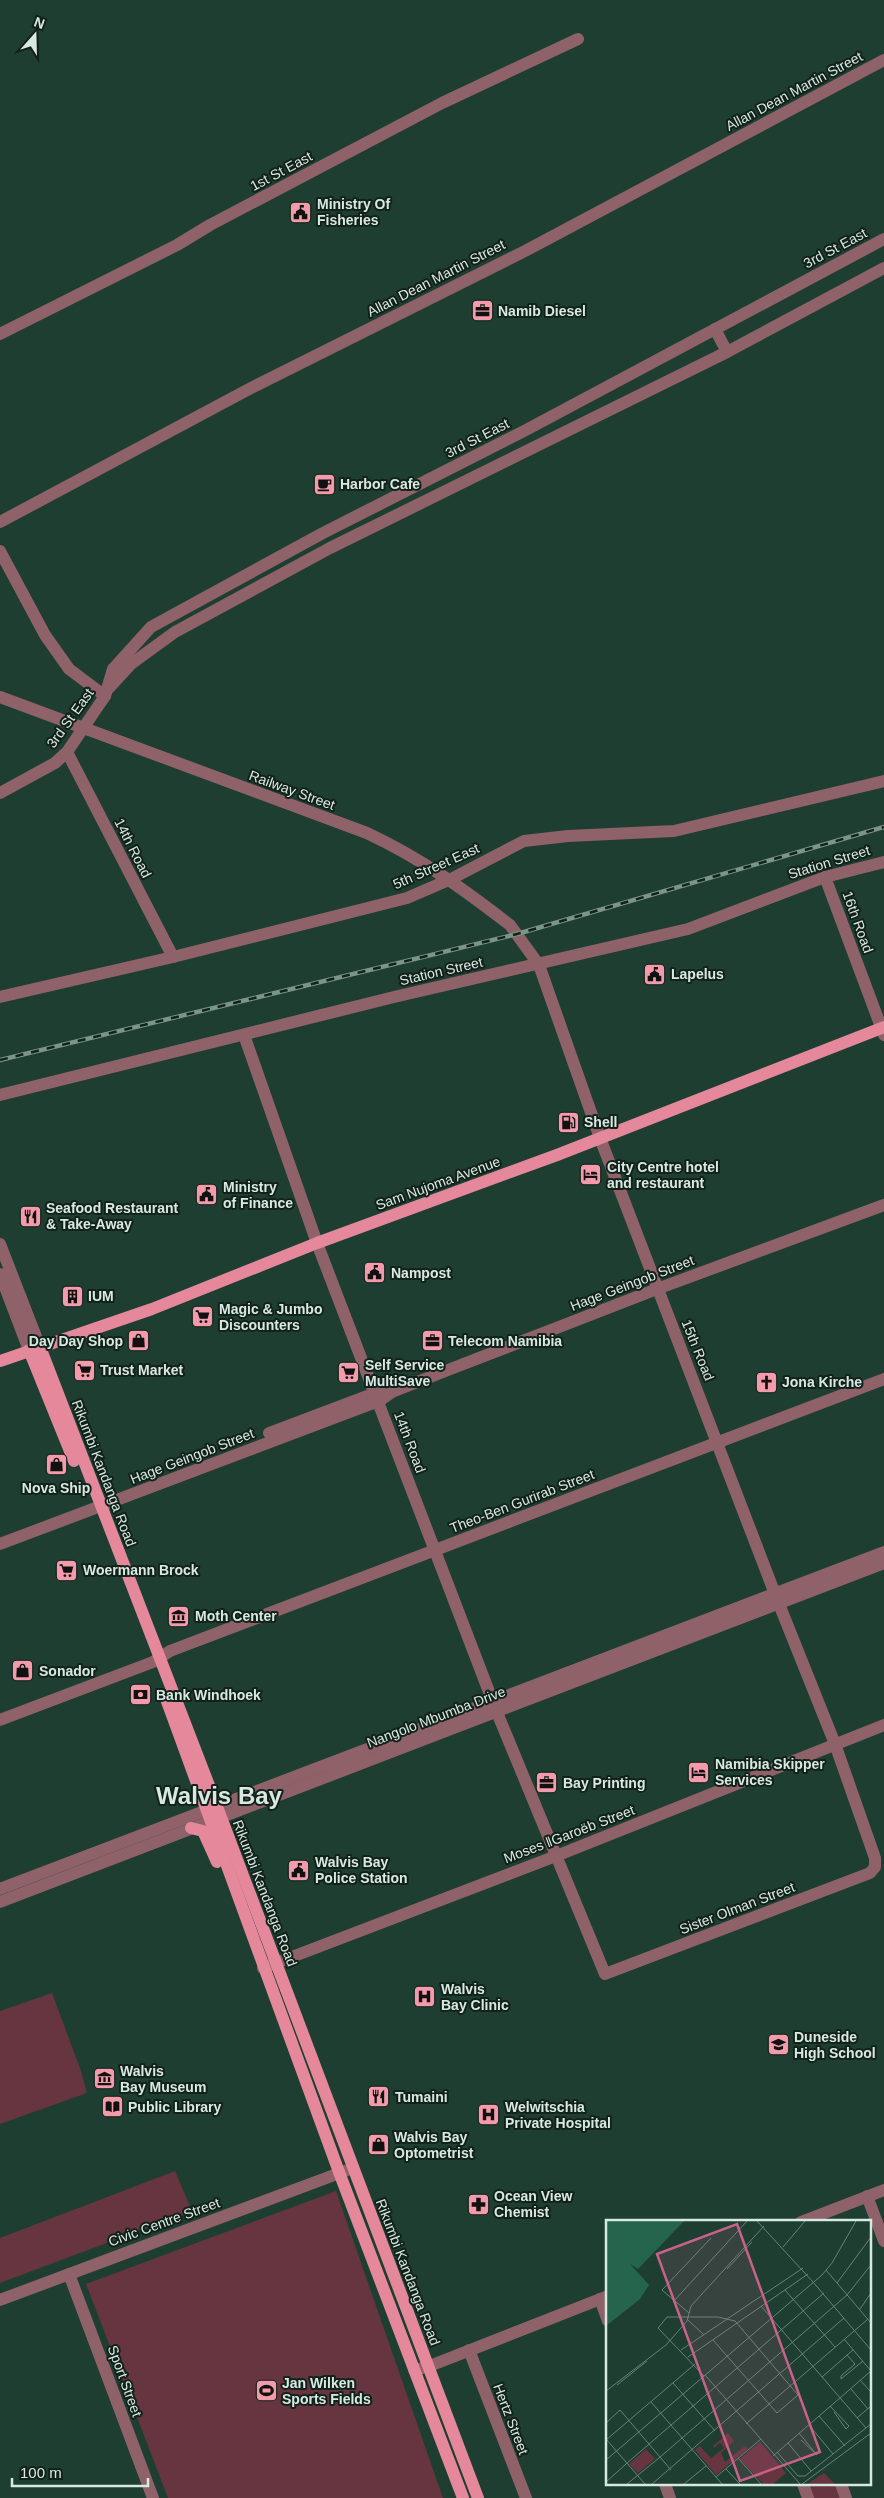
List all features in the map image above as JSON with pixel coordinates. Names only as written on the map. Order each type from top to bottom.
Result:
[{"type":"main road","name":"Sam Nujoma Avenue","points":[[0,1361],[152,1309],[317,1243],[883,1030]]},
{"type":"main road","name":"Rikumbi Kandanga Road","points":[[35,1348],[158,1656],[213,1813],[276,1963],[478,2498]]},
{"type":"main road","name":"Rikumbi Kandanga Road","points":[[213,1813],[231,1877],[263,1968],[464,2498]]},
{"type":"main road","points":[[191,1828],[203,1831],[219,1867],[231,1877]]},
{"type":"street","name":"1st St East","points":[[0,334],[176,245],[210,225],[435,107],[578,39]]},
{"type":"street","name":"Allan Dean Martin Street","points":[[0,522],[251,388],[552,236],[884,60]]},
{"type":"street","name":"3rd St East","points":[[107,692],[113,669],[151,626],[323,533],[526,430],[884,238]]},
{"type":"street","name":"3rd St East","points":[[0,793],[55,764],[67,752],[107,692],[131,664],[175,632],[330,548],[600,413],[727,352],[884,268]]},
{"type":"street","points":[[715,329],[727,352]]},
{"type":"street","points":[[590,396],[600,413]]},
{"type":"street","points":[[526,430],[534,446]]},
{"type":"street","points":[[0,551],[45,635],[69,668],[107,692]]},
{"type":"street","name":"Railway Street","points":[[0,697],[366,833],[405,851],[450,879],[510,925],[539,965]]},
{"type":"street","name":"14th Road","points":[[67,752],[173,957]]},
{"type":"street","name":"5th Street East","points":[[0,996],[173,957],[407,898],[450,879],[524,840],[674,831],[884,781]]},
{"type":"street","name":"Station Street","points":[[0,1095],[394,997],[688,929],[825,876],[884,862]]},
{"type":"street","name":"16th Road","points":[[825,876],[883,1030]]},
{"type":"street","name":"15th Road","points":[[539,965],[600,1138],[835,1744]]},
{"type":"street","name":"14th Road","points":[[244,1035],[317,1243],[495,1706],[556,1856]]},
{"type":"street","name":"Hage Geingob Street","points":[[0,1536],[96,1503],[392,1392],[657,1288],[884,1205]]},
{"type":"street","name":"Rikumbi Kandanga Road","points":[[0,1244],[35,1348]]},
{"type":"street","name":"Rikumbi Kandanga Road","points":[[0,1274],[35,1348]]},
{"type":"street","name":"Theo-Ben Gurirab Street","points":[[0,1720],[158,1656],[884,1379]]},
{"type":"street","name":"Hage Geingob Street","points":[[0,1544],[96,1503]]},
{"type":"street","name":"Nangolo Mbumba Drive","points":[[0,1889],[213,1813],[495,1706],[777,1598],[884,1552]]},
{"type":"street","name":"Nangolo Mbumba Drive","points":[[777,1598],[884,1563]]},
{"type":"street","name":"Theo-Ben Gurirab Street","points":[[0,1712],[158,1656]]},
{"type":"street","name":"Moses ǁGaroëb Street","points":[[263,1968],[556,1856],[884,1725]]},
{"type":"street","name":"Sister Olman Street","points":[[556,1856],[605,1974],[870,1873],[875,1867],[875,1858],[835,1744]]},
{"type":"street","name":"Nangolo Mbumba Drive","points":[[0,1902],[191,1828],[213,1813]]},
{"type":"street","name":"Civic Centre Street","points":[[0,2300],[352,2168]]},
{"type":"street","points":[[805,2220],[884,2190]]},
{"type":"street","points":[[868,2196],[884,2241]]},
{"type":"street","name":"Sport Street","points":[[69,2274],[153,2498]]},
{"type":"street","points":[[414,2370],[428,2367],[604,2297]]},
{"type":"street","name":"Hertz Street","points":[[469,2350],[526,2498]]},
{"type":"street","points":[[666,2486],[670,2498]]},
{"type":"street","points":[[804,2486],[808,2498]]},
{"type":"street","points":[[842,2486],[846,2498]]},
{"type":"shaded area","points":[[52,1993],[81,2071],[87,2093],[0,2124],[0,2011]]},
{"type":"shaded area","points":[[175,2171],[192,2211],[0,2283],[0,2238]]},
{"type":"shaded area","name":"Jan Wilken Sports Fields","points":[[336,2191],[443,2498],[168,2498],[86,2284]]},
{"type":"shaded area","points":[[809,2486],[837,2486],[841,2498],[814,2498]]},
{"type":"railway","points":[[0,1060],[517,934],[884,827]]},
{"type":"place","name":"Ministry Of Fisheries","points":[[301,212]]},
{"type":"place","name":"Namib Diesel","points":[[482,311]]},
{"type":"place","name":"Harbor Cafe","points":[[324,484]]},
{"type":"place","name":"Lapelus","points":[[655,974]]},
{"type":"place","name":"Shell","points":[[568,1122]]},
{"type":"place","name":"City Centre hotel and restaurant","points":[[591,1175]]},
{"type":"place","name":"Ministry of Finance","points":[[207,1195]]},
{"type":"place","name":"Seafood Restaurant & Take-Away","points":[[30,1216]]},
{"type":"place","name":"Nampost","points":[[375,1273]]},
{"type":"place","name":"IUM","points":[[72,1296]]},
{"type":"place","name":"Magic & Jumbo Discounters","points":[[203,1317]]},
{"type":"place","name":"Day Day Shop","points":[[139,1341]]},
{"type":"place","name":"Telecom Namibia","points":[[432,1341]]},
{"type":"place","name":"Trust Market","points":[[84,1370]]},
{"type":"place","name":"Self Service MultiSave","points":[[349,1373]]},
{"type":"place","name":"Jona Kirche","points":[[766,1382]]},
{"type":"place","name":"Nova Ship","points":[[56,1465]]},
{"type":"place","name":"Woermann Brock","points":[[67,1570]]},
{"type":"place","name":"Moth Center","points":[[179,1616]]},
{"type":"place","name":"Sonador","points":[[23,1671]]},
{"type":"place","name":"Bank Windhoek","points":[[140,1695]]},
{"type":"place","name":"Namibia Skipper Services","points":[[699,1772]]},
{"type":"place","name":"Bay Printing","points":[[547,1783]]},
{"type":"place","name":"Walvis Bay Police Station","points":[[299,1870]]},
{"type":"place","name":"Walvis Bay Clinic","points":[[425,1997]]},
{"type":"place","name":"Duneside High School","points":[[778,2045]]},
{"type":"place","name":"Walvis Bay Museum","points":[[104,2079]]},
{"type":"place","name":"Tumaini","points":[[379,2097]]},
{"type":"place","name":"Public Library","points":[[112,2107]]},
{"type":"place","name":"Welwitschia Private Hospital","points":[[489,2115]]},
{"type":"place","name":"Walvis Bay Optometrist","points":[[378,2145]]},
{"type":"place","name":"Ocean View Chemist","points":[[478,2204]]},
{"type":"place","name":"Jan Wilken Sports Fields","points":[[266,2391]]},
{"type":"district","name":"Walvis Bay","points":[[219,1796]]}]
